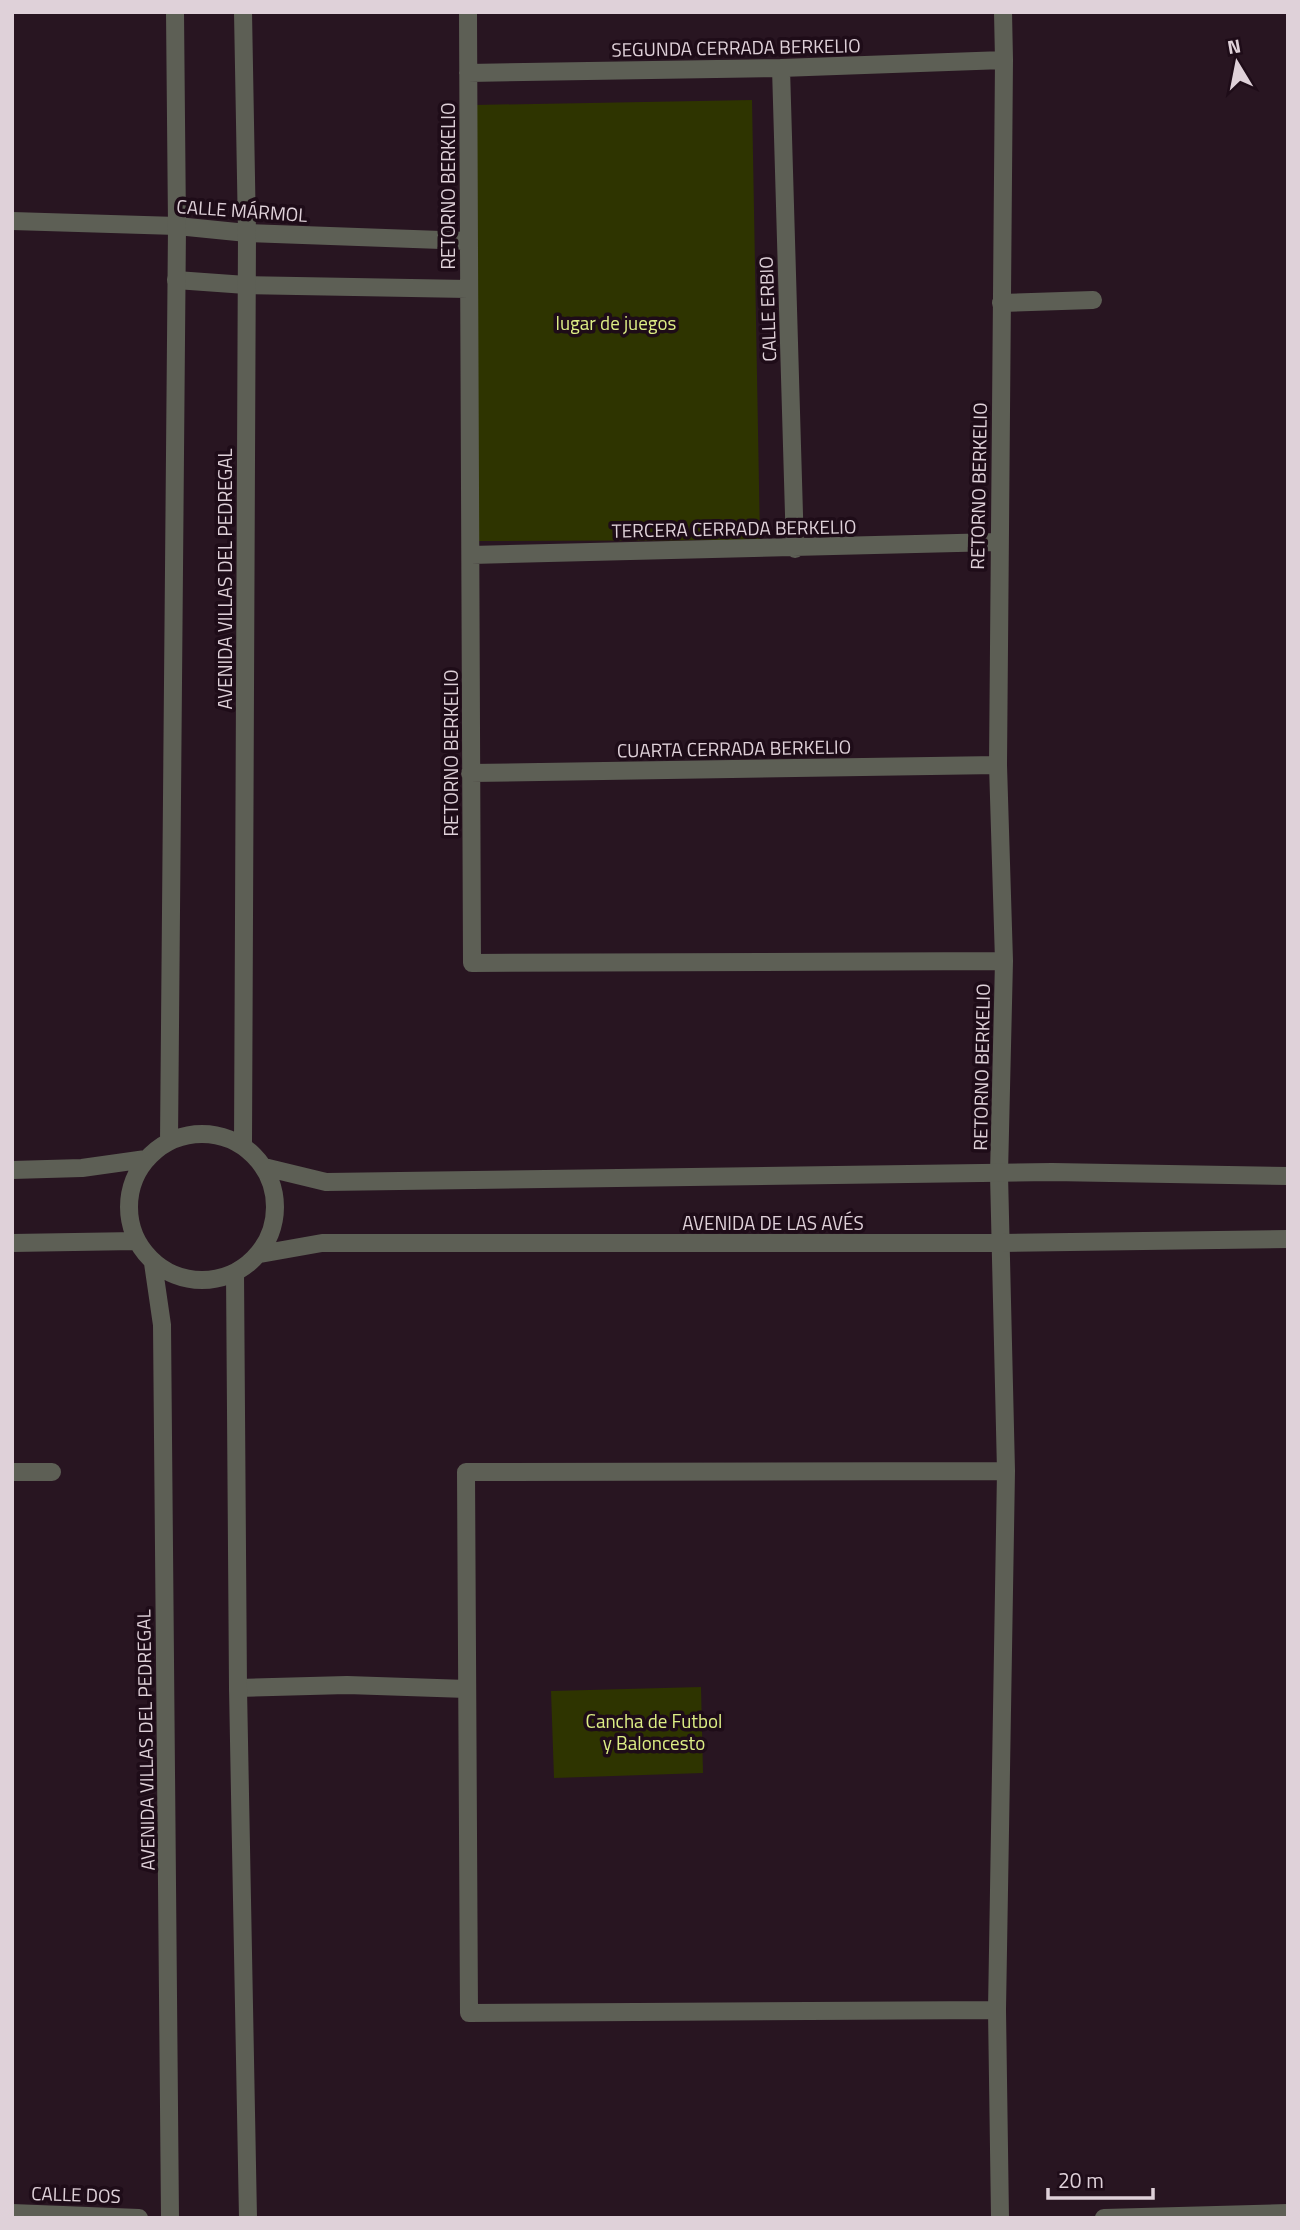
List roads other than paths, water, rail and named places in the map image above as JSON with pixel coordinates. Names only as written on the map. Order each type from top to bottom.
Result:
[{"type":"street","points":[[169,1141],[177,226],[175,12]]},
{"type":"street","name":"AVENIDA VILLAS DEL PEDREGAL","points":[[243,12],[247,233],[243,1145]]},
{"type":"street","name":"RETORNO BERKELIO","points":[[468,12],[472,963],[1004,961]]},
{"type":"street","name":"RETORNO BERKELIO","points":[[1000,2218],[997,2010],[1006,1471],[999,1174],[1004,961],[998,765],[1003,12]]},
{"type":"street","name":"SEGUNDA CERRADA BERKELIO","points":[[468,73],[781,68],[1004,60]]},
{"type":"street","name":"CALLE ERBIO","points":[[781,68],[795,549]]},
{"type":"street","name":"CALLE MÁRMOL","points":[[12,221],[177,226],[247,233],[469,241]]},
{"type":"street","points":[[176,281],[468,289]]},
{"type":"street","points":[[1001,303],[1093,300]]},
{"type":"street","name":"TERCERA CERRADA BERKELIO","points":[[471,555],[998,542]]},
{"type":"street","name":"CUARTA CERRADA BERKELIO","points":[[470,773],[998,765]]},
{"type":"street","points":[[194,1133],[219,1135],[243,1145],[264,1167],[276,1196],[274,1227],[260,1254],[235,1273],[208,1281],[179,1278],[153,1263],[135,1241],[128,1213],[131,1184],[146,1159],[169,1141],[194,1133]]},
{"type":"street","points":[[12,1170],[82,1168],[146,1159]]},
{"type":"street","points":[[264,1167],[326,1182],[1052,1172],[1288,1176]]},
{"type":"street","name":"AVENIDA DE LAS AVÉS","points":[[260,1254],[322,1243],[1001,1243],[1288,1240]]},
{"type":"street","points":[[12,1243],[135,1241]]},
{"type":"street","name":"AVENIDA VILLAS DEL PEDREGAL","points":[[153,1263],[162,1325],[170,2218]]},
{"type":"street","points":[[235,1273],[238,1688],[248,2218]]},
{"type":"street","points":[[997,2010],[468,2013],[466,1472],[1006,1471]]},
{"type":"street","points":[[12,1472],[52,1472]]},
{"type":"street","points":[[238,1688],[347,1685],[467,1689]]},
{"type":"street","name":"CALLE DOS","points":[[12,2213],[139,2218]]},
{"type":"street","points":[[1104,2218],[1288,2213]]},
{"type":"park label","name":"lugar de juegos","points":[[616,322]]},
{"type":"park label","name":"Cancha de Futbol y Baloncesto","points":[[654,1731]]}]
